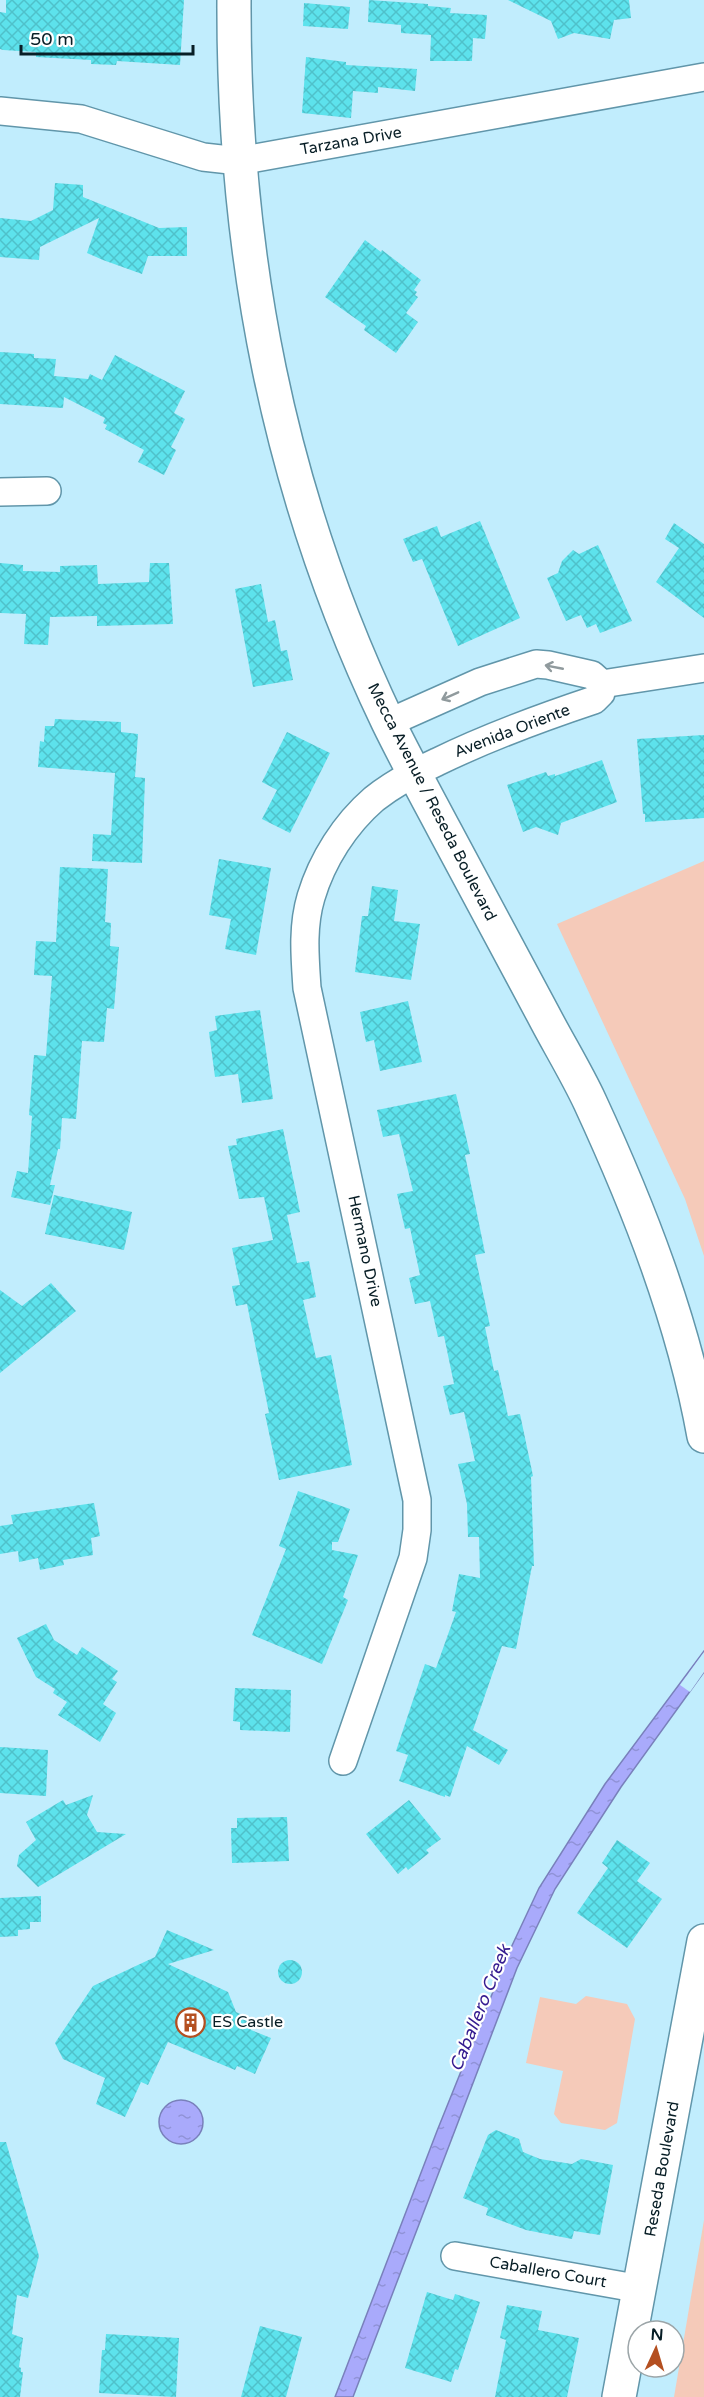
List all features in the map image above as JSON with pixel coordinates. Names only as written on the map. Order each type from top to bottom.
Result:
[{"type":"main road","name":"Mecca Avenue / Reseda Boulevard","points":[[234,0],[235,109],[256,301],[286,447],[323,567],[388,723],[588,1099],[619,1170],[670,1303],[687,1361],[704,1436]]},
{"type":"main road","name":"Reseda Boulevard","points":[[619,2397],[704,1941]]},
{"type":"street","name":"Tarzana Drive","points":[[0,111],[81,119],[203,157],[239,161],[704,77]]},
{"type":"street","points":[[0,492],[47,491]]},
{"type":"street","points":[[388,723],[480,682],[536,664],[592,675],[602,684],[704,668]]},
{"type":"street","name":"Avenida Oriente","points":[[414,773],[513,728],[594,700],[601,693],[602,684]]},
{"type":"street","name":"Hermano Drive","points":[[343,1761],[413,1558],[417,1530],[417,1500],[307,988],[304,938],[310,898],[330,851],[365,807],[414,773]]},
{"type":"street","name":"Caballero Court","points":[[454,2256],[640,2289]]},
{"type":"shaded area","points":[[704,861],[704,1256],[685,1199],[557,924]]},
{"type":"shaded area","points":[[586,1996],[627,2004],[635,2019],[617,2123],[605,2130],[561,2123],[554,2114],[563,2071],[526,2063],[540,1997],[576,2004]]},
{"type":"shaded area","points":[[704,2220],[704,2397],[674,2397],[677,2379],[686,2379],[686,2326]]},
{"type":"water","points":[[704,1651],[704,1672],[621,1787],[555,1889],[517,1968],[353,2397],[335,2397],[437,2131],[509,1952],[539,1888],[605,1784]]},
{"type":"water","points":[[181,2100],[196,2107],[203,2122],[196,2137],[181,2144],[166,2137],[159,2122],[166,2107]]},
{"type":"pier","points":[[704,1652],[704,1672],[690,1692],[680,1685]]},
{"type":"building","points":[[6,0],[184,0],[180,65],[117,61],[116,65],[91,64],[91,60],[36,57],[36,52],[0,49],[0,12],[6,13]]},
{"type":"building","points":[[369,0],[428,4],[428,6],[451,8],[450,13],[487,15],[485,39],[473,38],[472,61],[430,61],[431,35],[401,33],[401,25],[368,22]]},
{"type":"building","points":[[508,0],[629,0],[631,18],[614,20],[610,39],[574,33],[558,39],[551,21]]},
{"type":"building","points":[[304,3],[350,7],[348,29],[303,26]]},
{"type":"building","points":[[306,57],[346,62],[346,65],[417,69],[415,91],[378,87],[378,93],[353,91],[351,118],[302,113]]},
{"type":"building","points":[[55,183],[83,185],[83,197],[159,228],[187,227],[187,256],[148,256],[142,274],[103,260],[87,253],[99,218],[40,247],[39,260],[0,257],[0,218],[31,221],[53,210]]},
{"type":"building","points":[[365,240],[421,280],[414,290],[418,297],[406,313],[418,322],[396,353],[364,330],[366,326],[325,297]]},
{"type":"building","points":[[0,352],[34,354],[34,358],[56,359],[54,376],[88,379],[90,374],[102,380],[115,355],[185,391],[174,413],[185,419],[171,447],[176,450],[164,475],[138,462],[144,450],[105,429],[107,425],[103,423],[105,418],[64,397],[63,408],[0,404]]},
{"type":"building","points":[[480,521],[520,618],[458,646],[422,559],[413,562],[403,539],[437,526],[441,537]]},
{"type":"building","points":[[674,523],[704,544],[704,618],[656,582],[679,548],[665,539]]},
{"type":"building","points":[[598,545],[632,621],[600,633],[596,624],[587,628],[581,615],[566,621],[547,578],[558,573],[562,561],[573,550],[579,554]]},
{"type":"building","points":[[0,563],[23,565],[23,571],[60,572],[60,566],[97,565],[98,584],[149,582],[150,563],[169,563],[173,624],[97,626],[97,616],[50,617],[48,645],[24,644],[26,614],[0,613]]},
{"type":"building","points":[[261,584],[268,622],[275,620],[281,651],[287,650],[293,680],[253,687],[235,589]]},
{"type":"building","points":[[55,719],[121,722],[121,732],[138,734],[135,777],[145,778],[142,863],[92,861],[93,834],[111,835],[115,773],[38,767],[40,741],[44,742],[45,726],[54,726]]},
{"type":"building","points":[[287,732],[330,753],[290,833],[262,819],[277,790],[262,782]]},
{"type":"building","points":[[704,735],[704,818],[645,822],[637,739]]},
{"type":"building","points":[[602,760],[617,802],[561,823],[558,835],[536,827],[523,832],[507,785],[546,772],[548,776],[555,774],[555,776]]},
{"type":"building","points":[[219,859],[271,868],[256,955],[225,949],[231,919],[209,915]]},
{"type":"building","points":[[60,867],[108,869],[105,922],[111,923],[110,946],[119,947],[114,1009],[107,1008],[104,1042],[82,1041],[76,1119],[62,1118],[60,1149],[58,1149],[50,1185],[55,1185],[50,1205],[11,1197],[17,1171],[28,1173],[32,1116],[29,1115],[34,1055],[46,1056],[52,976],[34,975],[36,941],[56,942]]},
{"type":"building","points":[[372,886],[398,890],[394,921],[420,924],[411,980],[355,972],[362,916],[368,916]]},
{"type":"building","points":[[408,1001],[422,1062],[380,1071],[374,1040],[366,1042],[360,1012]]},
{"type":"building","points":[[260,1010],[273,1099],[242,1103],[238,1074],[215,1077],[209,1032],[217,1030],[215,1016]]},
{"type":"building","points":[[456,1094],[470,1154],[465,1155],[485,1253],[475,1255],[490,1326],[485,1327],[494,1371],[498,1370],[508,1416],[520,1414],[533,1476],[531,1477],[534,1566],[532,1566],[516,1649],[502,1646],[473,1730],[508,1750],[499,1765],[467,1746],[450,1797],[445,1795],[445,1797],[399,1781],[408,1755],[396,1751],[425,1664],[436,1668],[456,1612],[452,1611],[459,1574],[480,1578],[479,1537],[468,1537],[467,1504],[458,1464],[475,1461],[464,1412],[450,1415],[443,1386],[454,1384],[444,1336],[438,1337],[430,1301],[415,1304],[409,1278],[420,1275],[410,1228],[405,1229],[397,1194],[413,1191],[399,1134],[383,1137],[377,1110]]},
{"type":"building","points":[[283,1129],[300,1212],[287,1215],[297,1263],[309,1261],[316,1297],[303,1300],[316,1358],[331,1355],[352,1465],[279,1480],[265,1414],[269,1413],[247,1304],[236,1306],[232,1286],[240,1285],[232,1248],[273,1240],[264,1197],[239,1199],[228,1146],[237,1145],[236,1139]]},
{"type":"building","points":[[54,1195],[132,1212],[124,1250],[45,1234]]},
{"type":"building","points":[[51,1283],[76,1311],[0,1373],[0,1290],[22,1306]]},
{"type":"building","points":[[298,1491],[350,1509],[338,1542],[332,1542],[332,1550],[358,1555],[343,1597],[348,1600],[322,1664],[252,1635],[286,1549],[279,1546]]},
{"type":"building","points":[[94,1503],[100,1536],[91,1538],[93,1555],[63,1560],[64,1565],[40,1570],[38,1558],[19,1562],[18,1551],[0,1554],[0,1526],[13,1524],[11,1515]]},
{"type":"building","points":[[46,1624],[54,1640],[77,1655],[82,1647],[118,1671],[112,1679],[117,1682],[103,1704],[116,1713],[100,1742],[58,1715],[67,1702],[53,1693],[55,1689],[36,1677],[17,1638]]},
{"type":"building","points":[[235,1688],[291,1690],[290,1732],[240,1730],[240,1722],[233,1721]]},
{"type":"building","points":[[0,1747],[48,1750],[46,1796],[0,1793]]},
{"type":"building","points":[[93,1795],[87,1815],[97,1832],[126,1834],[38,1887],[17,1866],[19,1855],[36,1840],[26,1822],[63,1800],[66,1805]]},
{"type":"building","points":[[409,1800],[441,1839],[426,1850],[429,1853],[408,1870],[406,1867],[398,1874],[366,1834]]},
{"type":"building","points":[[287,1817],[289,1861],[232,1863],[231,1828],[237,1828],[237,1818]]},
{"type":"building","points":[[617,1840],[650,1863],[637,1881],[662,1899],[627,1948],[577,1913],[608,1868],[602,1863]]},
{"type":"building","points":[[41,1896],[41,1922],[30,1922],[30,1929],[18,1930],[18,1936],[0,1937],[0,1898]]},
{"type":"building","name":"ES Castle","points":[[167,1930],[214,1950],[168,1964],[228,1992],[236,2012],[247,2017],[246,2020],[254,2024],[251,2030],[271,2038],[255,2074],[237,2066],[235,2070],[168,2042],[148,2085],[141,2082],[125,2117],[96,2104],[105,2078],[63,2059],[55,2043],[93,1986],[155,1957]]},
{"type":"building","points":[[290,1960],[295,1961],[301,1967],[301,1977],[295,1983],[290,1984],[285,1983],[279,1977],[278,1972],[279,1967],[285,1961]]},
{"type":"building","points":[[496,2130],[519,2139],[523,2152],[540,2159],[572,2164],[581,2159],[613,2165],[600,2235],[574,2231],[572,2239],[526,2230],[486,2215],[488,2208],[463,2198],[488,2135]]},
{"type":"building","points":[[0,2142],[6,2142],[39,2256],[28,2298],[17,2295],[12,2334],[23,2338],[19,2367],[23,2372],[20,2397],[0,2397]]},
{"type":"building","points":[[427,2292],[453,2300],[455,2294],[480,2302],[458,2370],[455,2369],[451,2382],[405,2368]]},
{"type":"building","points":[[507,2305],[542,2311],[538,2330],[579,2338],[567,2397],[495,2397],[506,2340],[500,2338]]},
{"type":"building","points":[[260,2326],[302,2337],[286,2397],[241,2397]]},
{"type":"building","points":[[106,2334],[179,2338],[176,2397],[99,2393],[102,2350],[105,2350]]},
{"type":"place","name":"ES Castle","points":[[191,2022]]},
{"type":"water label","name":"Caballero Creek","points":[[480,2008]]}]
